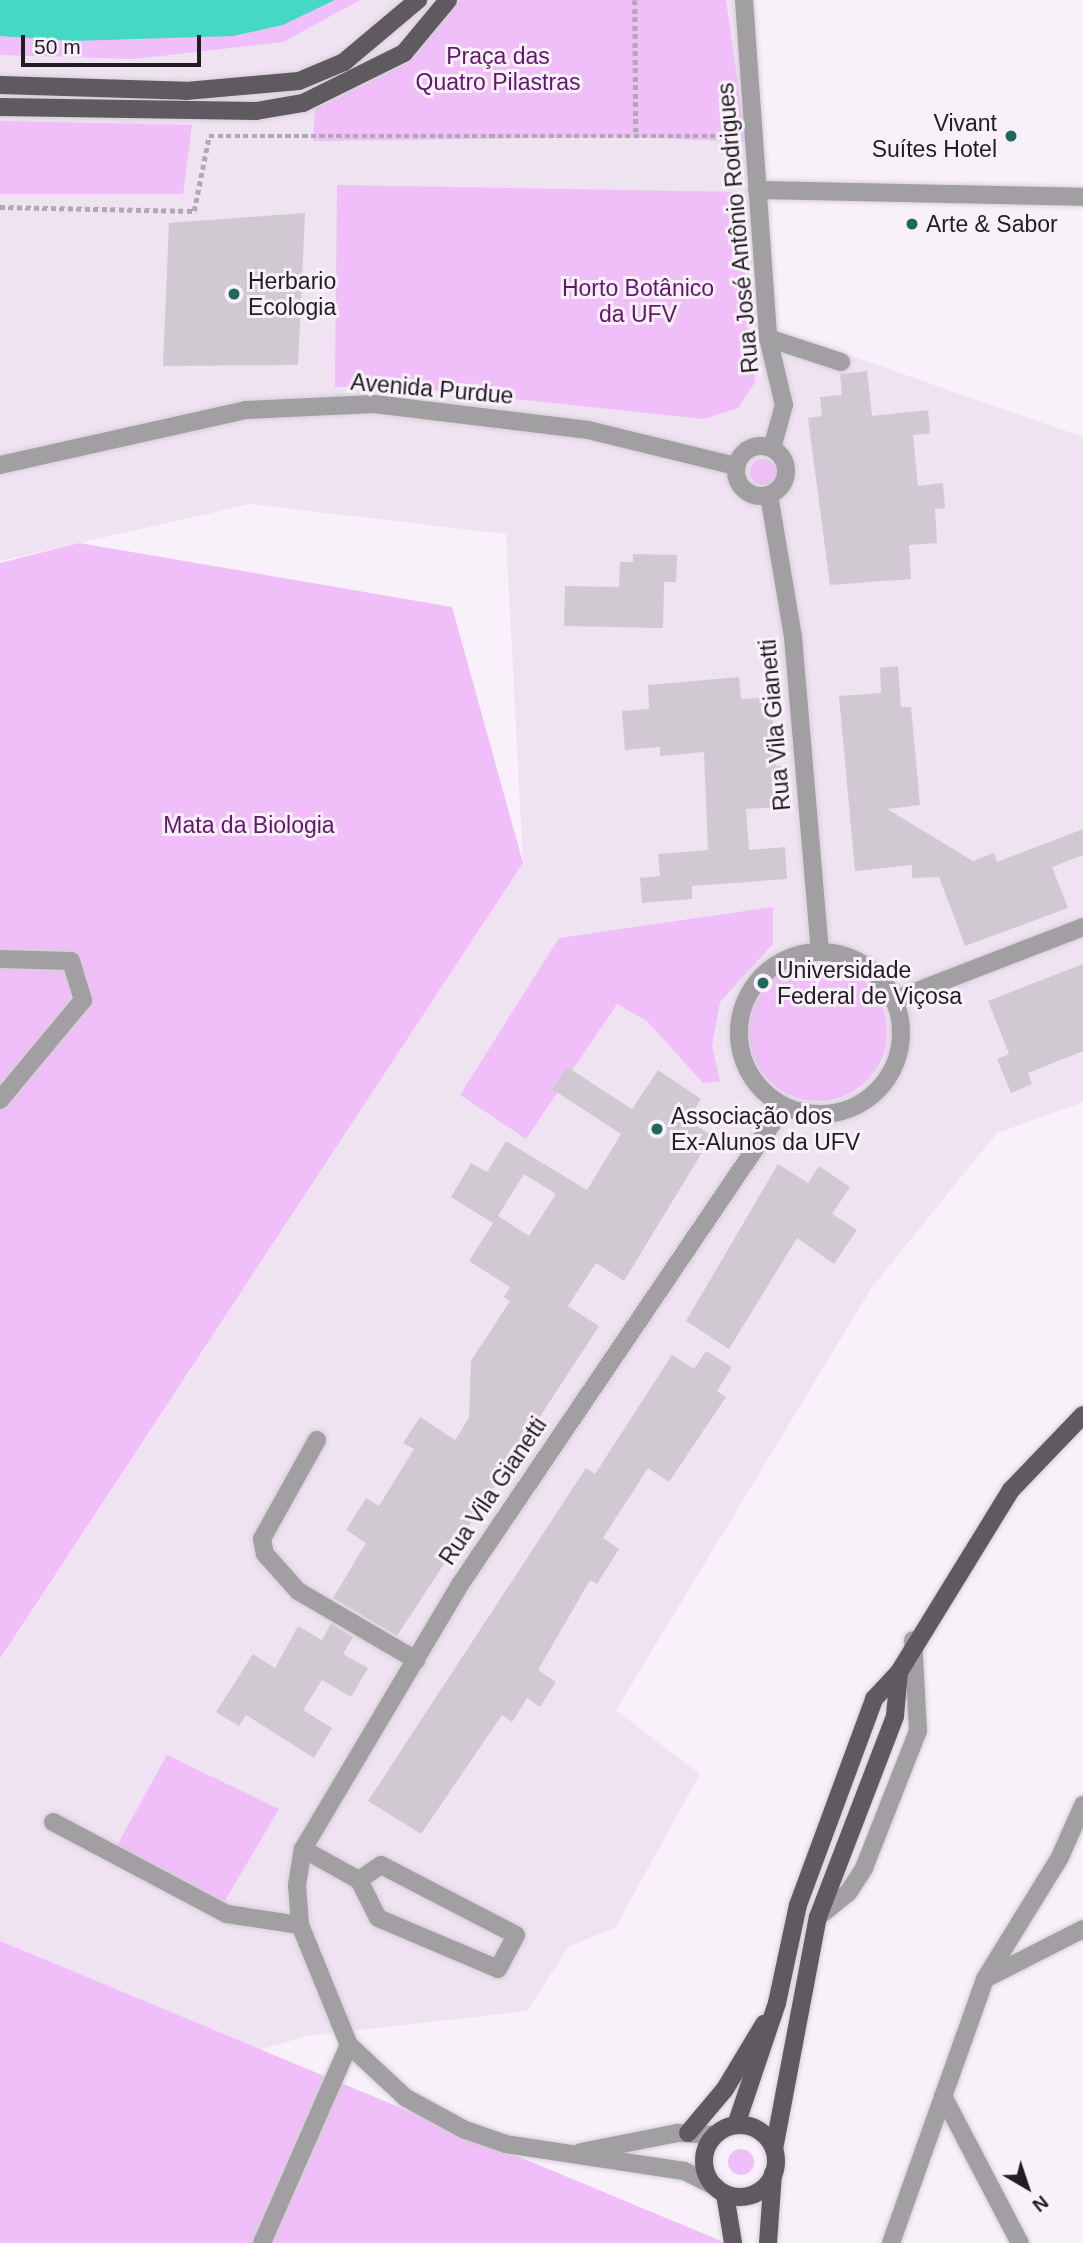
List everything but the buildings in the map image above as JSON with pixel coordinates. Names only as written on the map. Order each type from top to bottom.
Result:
[{"type":"main road","points":[[0,85],[186,91],[299,81],[344,62],[418,0]]},
{"type":"main road","points":[[0,107],[256,111],[303,103],[404,53],[448,0]]},
{"type":"main road","points":[[736,2125],[776,2003],[798,1905],[874,1699],[899,1672],[914,1640],[1011,1490],[1083,1415]]},
{"type":"main road","points":[[768,2243],[774,2149],[818,1917],[895,1716],[899,1672]]},
{"type":"main road","points":[[688,2133],[725,2089],[776,2003]]},
{"type":"main road","points":[[733,2243],[720,2191],[704,2155],[715,2135],[736,2125],[759,2131],[774,2149]]},
{"type":"main road","points":[[720,2191],[760,2191],[774,2172]]},
{"type":"street","name":"Rua José Antônio Rodrigues","points":[[744,0],[768,338],[784,405],[772,448]]},
{"type":"street","points":[[757,190],[1083,197]]},
{"type":"street","points":[[768,338],[841,362]]},
{"type":"street","name":"Avenida Purdue","points":[[0,465],[246,410],[374,404],[588,430],[736,466]]},
{"type":"street","points":[[750,448],[772,448],[784,460],[786,477],[769,495],[747,493],[736,466],[750,448]]},
{"type":"street","name":"Rua Vila Gianetti","points":[[769,495],[793,637],[820,952]]},
{"type":"street","points":[[894,1000],[1083,927]]},
{"type":"street","points":[[820,952],[869,967],[894,1000],[900,1048],[876,1091],[832,1113],[784,1106],[747,1071],[739,1020],[764,974],[785,960],[820,952]]},
{"type":"street","points":[[0,959],[71,961],[83,1000],[0,1100]]},
{"type":"street","name":"Rua Vila Gianetti","points":[[300,1926],[303,1849],[416,1660],[784,1106]]},
{"type":"street","points":[[317,1440],[262,1539],[265,1554],[298,1591],[416,1660]]},
{"type":"street","points":[[818,1917],[848,1893],[864,1868],[918,1731],[914,1640]]},
{"type":"street","points":[[891,2243],[985,1979],[1060,1857],[1083,1805]]},
{"type":"street","points":[[53,1822],[227,1913],[300,1926],[349,2045],[406,2098],[465,2130],[570,2154],[684,2171],[720,2191]]},
{"type":"street","points":[[303,1849],[359,1880],[378,1918],[498,1969],[516,1935],[381,1865],[359,1880]]},
{"type":"street","points":[[985,1979],[1083,1929]]},
{"type":"street","points":[[262,2243],[349,2045]]},
{"type":"street","points":[[943,2096],[1020,2243]]},
{"type":"street","points":[[570,2154],[688,2133],[715,2135]]},
{"type":"path","points":[[635,0],[636,132]]},
{"type":"path","points":[[0,207],[194,211],[209,136],[636,132],[755,137]]},
{"type":"shaded area","name":"Universidade Federal de Viçosa","points":[[0,0],[736,0],[771,328],[1083,437],[1083,1102],[997,1133],[872,1287],[616,1710],[700,1774],[615,1928],[569,1946],[527,2011],[307,2036],[217,2062],[0,1954],[0,1660],[523,863],[506,534],[250,504],[0,561]]},
{"type":"shaded area","points":[[0,0],[335,0],[283,25],[234,36],[72,41],[0,36]]},
{"type":"green space","points":[[335,0],[360,0],[283,42],[135,59],[0,55],[0,36],[234,36],[283,25]]},
{"type":"green space","name":"Praça das Quatro Pilastras","points":[[460,0],[726,0],[746,142],[634,137],[313,141],[315,109],[409,62]]},
{"type":"green space","points":[[0,121],[192,125],[183,194],[0,194]]},
{"type":"green space","name":"Horto Botânico da UFV","points":[[337,185],[742,192],[755,382],[738,408],[704,419],[392,386],[335,387]]},
{"type":"green space","points":[[763,459],[772,463],[776,472],[772,481],[763,485],[754,481],[750,472],[754,463]]},
{"type":"green space","name":"Mata da Biologia","points":[[79,543],[452,607],[523,863],[0,1659],[0,563]]},
{"type":"green space","points":[[773,907],[773,944],[720,1002],[712,1046],[720,1081],[703,1083],[647,1021],[617,1004],[526,1139],[460,1095],[559,938]]},
{"type":"green space","points":[[818,963],[844,968],[867,983],[882,1006],[887,1032],[882,1058],[867,1081],[844,1096],[818,1101],[792,1096],[769,1081],[754,1058],[749,1032],[754,1006],[769,983],[792,968]]},
{"type":"green space","points":[[167,1755],[279,1809],[224,1902],[115,1849]]},
{"type":"green space","points":[[0,1941],[726,2243],[0,2243]]},
{"type":"green space","points":[[741,2149],[750,2153],[754,2162],[750,2171],[741,2175],[732,2171],[728,2162],[732,2153]]},
{"type":"place","name":"Vivant Suítes Hotel","points":[[1011,136]]},
{"type":"place","name":"Arte & Sabor","points":[[912,224]]},
{"type":"place","name":"Herbario Ecologia","points":[[234,294]]},
{"type":"place","name":"Universidade Federal de Viçosa","points":[[763,983]]},
{"type":"place","name":"Associação dos Ex-Alunos da UFV","points":[[657,1129]]}]
